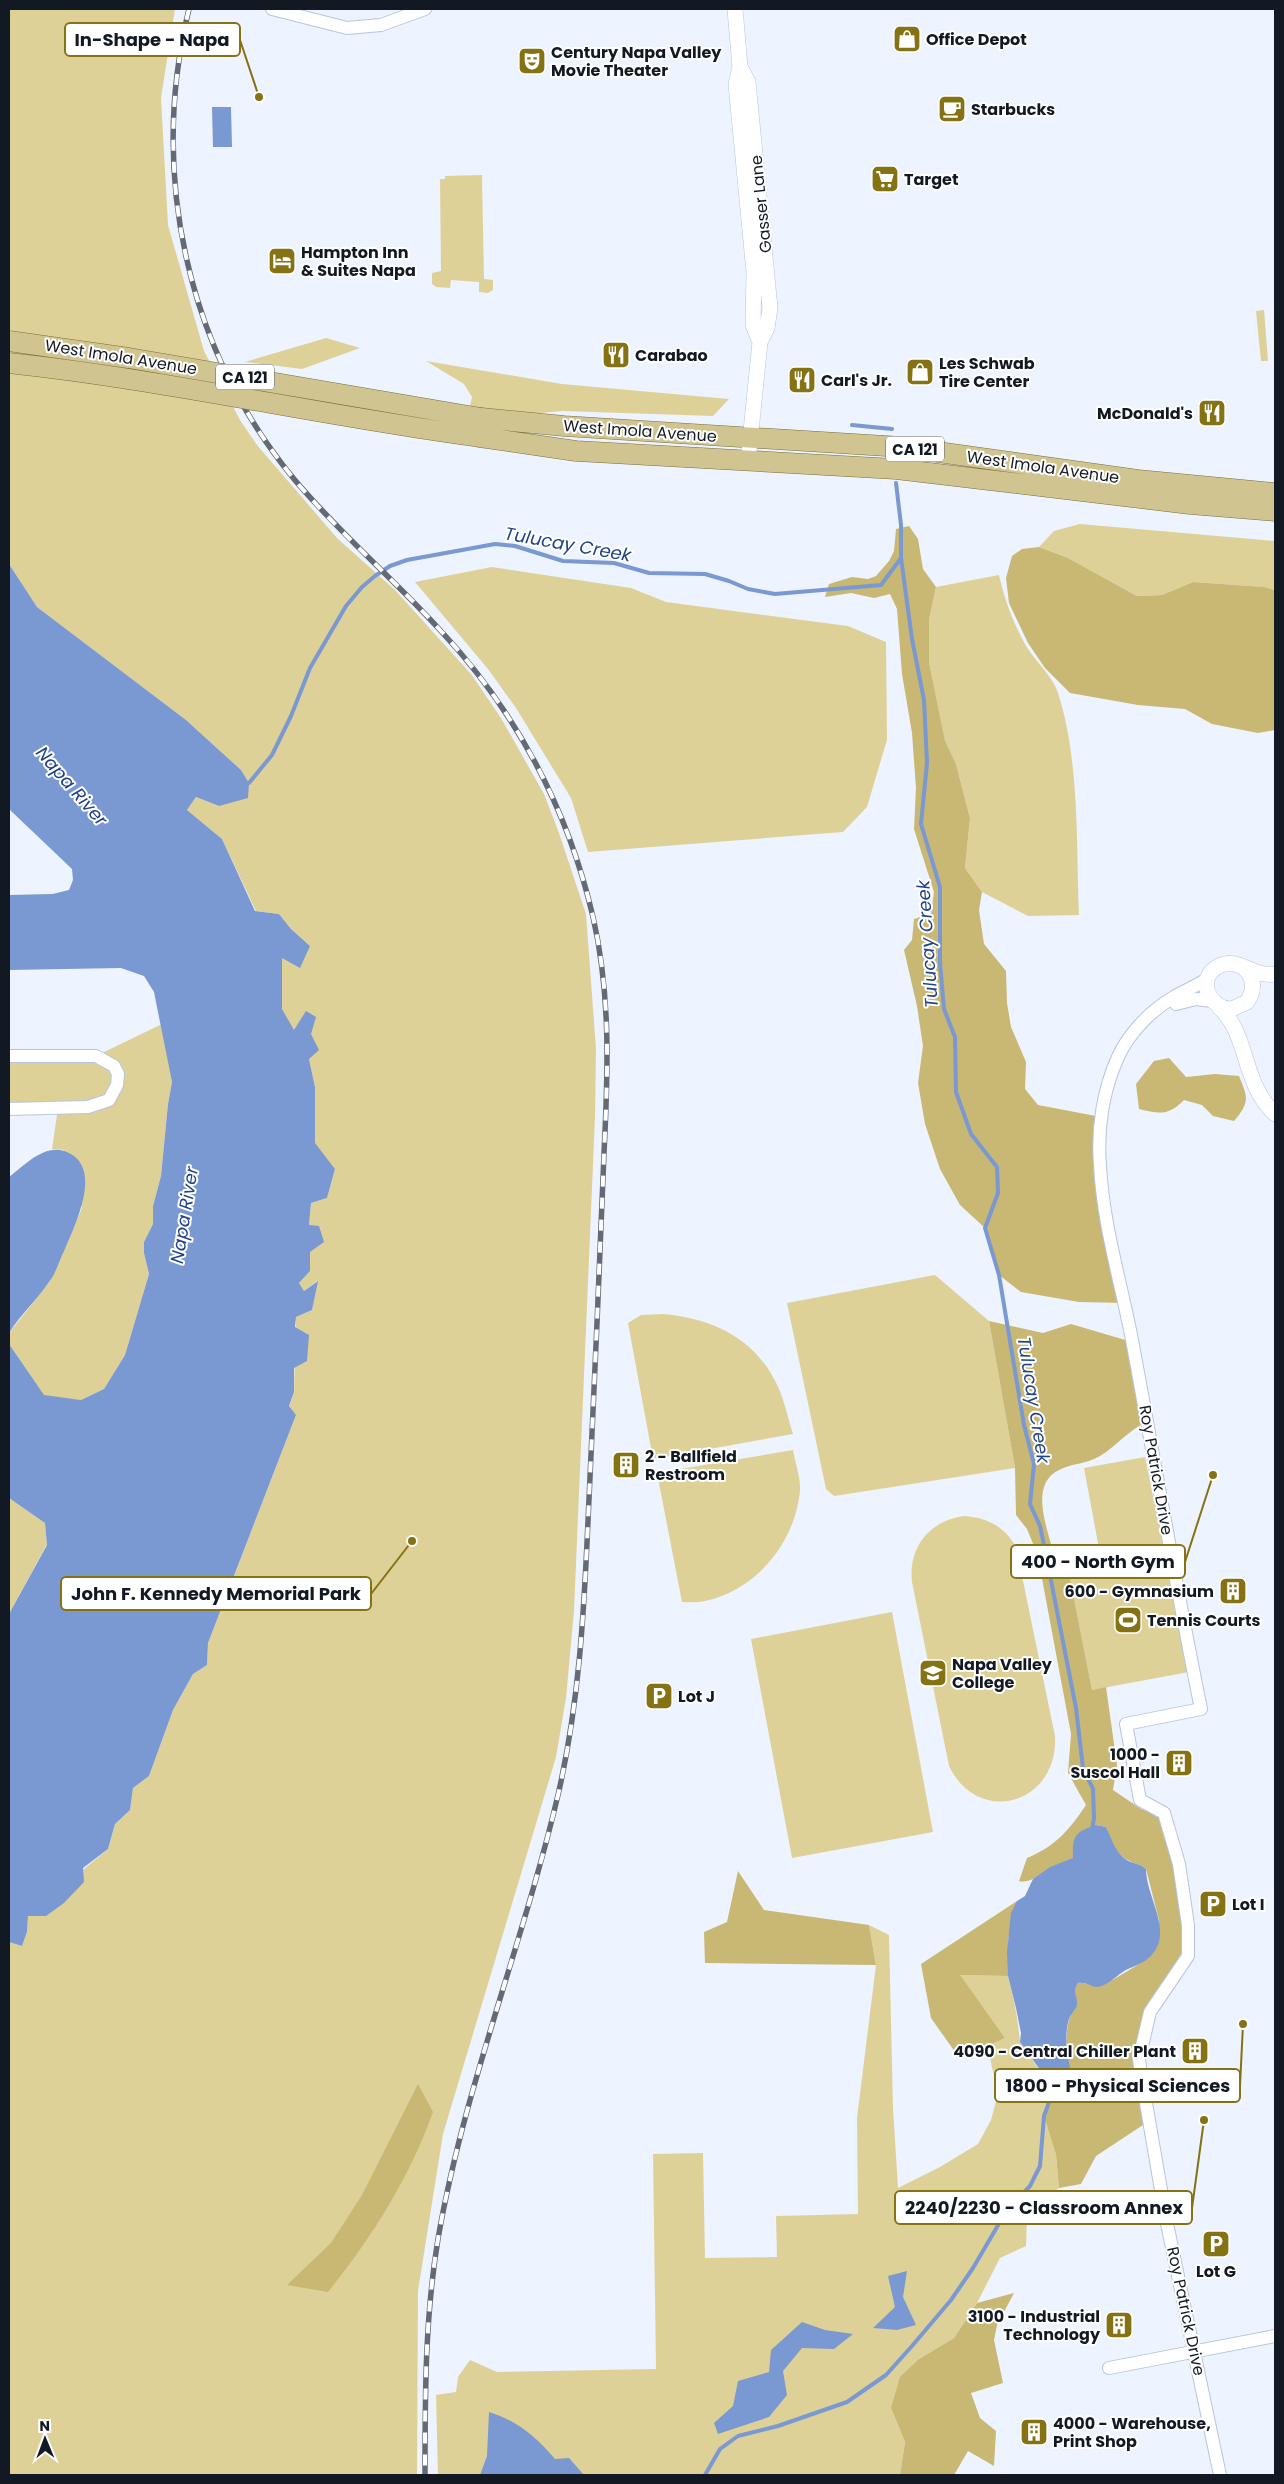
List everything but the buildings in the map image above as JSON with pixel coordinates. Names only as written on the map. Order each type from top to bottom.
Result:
[{"type":"main road","name":"West Imola Avenue","points":[[9,341],[129,358],[480,427],[576,452],[1056,479]]},
{"type":"main road","name":"West Imola Avenue","points":[[9,363],[135,381],[407,427],[564,426],[902,447],[1190,504],[1275,507]]},
{"type":"street","points":[[272,9],[347,28],[381,25],[425,9]]},
{"type":"street","name":"Gasser Lane","points":[[735,9],[740,67],[748,82],[769,280],[770,308],[767,328],[760,342],[748,461]]},
{"type":"street","points":[[1275,974],[1256,974],[1235,964],[1224,964],[1216,968],[1208,978],[1207,990],[1234,1025],[1252,1080],[1266,1104],[1275,1114]]},
{"type":"street","points":[[1242,1047],[1240,1023],[1242,1011],[1250,998],[1252,978],[1244,968]]},
{"type":"street","name":"Roy Patrick Drive","points":[[1208,978],[1189,991],[1174,997],[1131,1035],[1113,1068],[1101,1117],[1099,1164],[1107,1222],[1128,1318],[1201,1710],[1126,1724],[1140,1800],[1164,1813],[1179,1864],[1188,1925],[1188,1956],[1150,2012],[1140,2059],[1166,2219],[1220,2475]]},
{"type":"street","points":[[1216,1004],[1232,1009],[1266,985],[1275,982]]},
{"type":"street","name":"Roy Patrick Drive","points":[[1157,1011],[1189,1000],[1216,1004]]},
{"type":"street","points":[[9,1056],[96,1056],[114,1066],[118,1074],[117,1085],[109,1100],[88,1107],[9,1109]]},
{"type":"street","points":[[1109,2368],[1275,2336]]},
{"type":"shaded area","points":[[9,9],[175,9],[161,98],[168,225],[204,351],[240,420],[257,445],[337,538],[395,590],[471,674],[501,718],[544,794],[586,914],[596,1049],[595,1117],[574,1611],[566,1698],[556,1757],[443,2134],[418,2291],[417,2475],[9,2475],[9,1942],[22,1946],[27,1932],[28,1916],[108,1849],[115,1824],[130,1810],[133,1788],[149,1776],[173,1710],[193,1674],[207,1665],[208,1643],[296,1415],[289,1407],[294,1392],[296,1317],[312,1310],[317,1281],[304,1291],[299,1283],[310,1271],[309,1225],[311,1203],[327,1198],[335,1169],[315,1144],[315,1087],[309,1059],[282,1009],[282,957],[310,946],[291,929],[279,914],[256,911],[222,839],[187,810],[196,797],[219,806],[249,783],[241,770],[186,720],[37,607],[9,564]]},
{"type":"shaded area","points":[[482,175],[484,279],[493,280],[493,290],[488,293],[479,292],[479,282],[451,280],[450,288],[436,287],[432,284],[432,273],[441,271],[440,179],[445,179],[445,176]]},
{"type":"shaded area","points":[[1264,310],[1268,361],[1261,361],[1256,311]]},
{"type":"shaded area","points":[[326,338],[360,348],[302,369],[245,362]]},
{"type":"shaded area","points":[[426,361],[562,384],[729,399],[713,416],[563,411],[481,418],[468,416],[472,397],[464,384]]},
{"type":"shaded area","points":[[1080,524],[1275,541],[1275,590],[1263,587],[1193,582],[1162,595],[1137,596],[1068,558],[1039,547],[1054,531]]},
{"type":"shaded area","points":[[909,526],[918,539],[923,569],[936,587],[929,620],[929,662],[945,741],[956,764],[970,818],[965,868],[982,892],[979,910],[984,944],[1006,971],[1007,1003],[1011,1027],[1026,1062],[1025,1089],[1038,1105],[1101,1117],[1099,1164],[1125,1303],[1079,1302],[1021,1292],[999,1275],[985,1228],[960,1205],[940,1169],[925,1124],[918,1083],[923,1046],[917,1006],[904,950],[912,940],[914,919],[931,914],[934,892],[914,829],[916,788],[912,733],[902,674],[897,609],[890,594],[874,598],[851,593],[825,597],[829,584],[852,577],[868,579],[876,576],[889,561],[894,551],[896,529]]},
{"type":"shaded area","points":[[1039,547],[1068,558],[1137,596],[1162,595],[1193,582],[1264,587],[1275,590],[1275,730],[1258,733],[1212,724],[1185,709],[1138,705],[1070,693],[1045,668],[1028,643],[1009,603],[1006,578],[1012,556],[1022,549]]},
{"type":"shaded area","points":[[492,567],[631,588],[666,602],[848,626],[886,642],[887,740],[867,807],[843,832],[588,852],[571,798],[516,708],[488,669],[415,582]]},
{"type":"shaded area","points":[[999,575],[1007,604],[1018,631],[1028,649],[1056,687],[1065,719],[1074,774],[1079,915],[1028,916],[982,892],[965,868],[970,818],[956,764],[945,742],[929,662],[929,620],[936,587]]},
{"type":"shaded area","points":[[162,1024],[172,1082],[161,1176],[153,1206],[153,1224],[144,1242],[144,1253],[149,1274],[125,1355],[104,1389],[81,1400],[44,1396],[9,1344],[9,1333],[50,1281],[82,1208],[64,1150],[52,1149],[58,1108],[9,1109],[9,1056],[96,1056]]},
{"type":"shaded area","points":[[1169,1058],[1186,1077],[1215,1074],[1239,1076],[1246,1100],[1243,1109],[1234,1121],[1213,1116],[1202,1105],[1184,1100],[1173,1109],[1158,1113],[1139,1109],[1136,1084],[1154,1061]]},
{"type":"shaded area","points":[[935,1275],[989,1321],[1015,1468],[834,1496],[826,1489],[787,1303]]},
{"type":"shaded area","points":[[663,1314],[700,1321],[717,1327],[746,1345],[759,1357],[779,1389],[793,1434],[653,1459],[628,1323],[641,1315]]},
{"type":"shaded area","points":[[989,1321],[1043,1333],[1071,1324],[1132,1342],[1147,1422],[1134,1429],[1100,1456],[1090,1461],[1059,1470],[1050,1476],[1042,1495],[1042,1505],[1052,1548],[1036,1551],[1027,1529],[1016,1515],[1015,1468]]},
{"type":"shaded area","points":[[793,1450],[799,1476],[800,1491],[797,1510],[781,1546],[756,1575],[741,1586],[724,1595],[705,1601],[682,1602],[657,1473]]},
{"type":"shaded area","name":"Tennis Courts","points":[[1145,1457],[1189,1672],[1092,1690],[1068,1568],[1072,1560],[1100,1554],[1084,1468]]},
{"type":"shaded area","points":[[9,1498],[45,1523],[47,1544],[9,1614]]},
{"type":"shaded area","points":[[965,1516],[988,1521],[995,1525],[1007,1534],[1016,1547],[1055,1736],[1053,1759],[1044,1778],[1031,1791],[1015,1799],[997,1801],[979,1797],[962,1785],[949,1766],[912,1582],[914,1557],[924,1537],[941,1523]]},
{"type":"shaded area","points":[[1046,1555],[1053,1557],[1056,1570],[1068,1568],[1092,1690],[1106,1687],[1117,1765],[1113,1790],[1141,1809],[1159,1816],[1170,1832],[1188,1956],[1173,1978],[1142,2043],[1149,2121],[1096,2156],[1081,2184],[1059,2188],[1056,2155],[1044,2116],[1058,2080],[1073,2079],[1068,2066],[1066,2042],[1069,2020],[1076,2005],[1076,1986],[1078,1983],[1095,1986],[1101,1985],[1149,1958],[1159,1920],[1146,1869],[1120,1854],[1114,1846],[1106,1827],[1096,1825],[1071,1860],[1051,1867],[1028,1881],[1019,1881],[1027,1858],[1054,1843],[1074,1822],[1086,1805],[1068,1773],[1071,1734],[1038,1557]]},
{"type":"shaded area","points":[[892,1612],[933,1832],[792,1858],[751,1639]]},
{"type":"shaded area","points":[[738,1871],[764,1910],[869,1925],[876,1965],[705,1963],[704,1932],[727,1922]]},
{"type":"shaded area","points":[[1017,1901],[1008,1940],[1008,1976],[960,1975],[1005,2038],[960,2059],[931,2018],[921,1964]]},
{"type":"shaded area","points":[[869,1925],[889,1935],[893,2108],[898,2188],[940,2167],[978,2144],[991,2120],[999,2090],[988,2046],[1005,2038],[959,1975],[1008,1976],[1016,2009],[1020,2042],[1042,2074],[1058,2080],[1044,2116],[1056,2155],[1059,2188],[1027,2216],[1026,2246],[1000,2258],[977,2303],[954,2338],[919,2359],[891,2408],[905,2442],[900,2475],[438,2475],[436,2395],[456,2392],[458,2377],[470,2360],[497,2372],[656,2369],[653,2154],[703,2153],[705,2258],[777,2257],[776,2216],[858,2214],[857,2118],[876,1965]]},
{"type":"shaded area","points":[[418,2084],[433,2112],[413,2161],[374,2229],[328,2292],[287,2285],[331,2243],[362,2195]]},
{"type":"shaded area","points":[[1014,2293],[997,2325],[994,2340],[1003,2383],[971,2393],[980,2418],[996,2431],[994,2466],[968,2451],[954,2475],[900,2475],[905,2442],[891,2408],[900,2377],[919,2359],[954,2338],[977,2303]]},
{"type":"water","points":[[212,107],[231,107],[232,147],[213,147]]},
{"type":"water","name":"Napa River","points":[[9,564],[37,607],[186,720],[241,770],[249,783],[248,798],[219,806],[196,797],[187,810],[222,839],[255,911],[279,914],[291,929],[310,946],[300,968],[282,958],[282,1009],[294,1030],[306,1011],[316,1017],[311,1034],[319,1050],[309,1059],[315,1087],[315,1143],[335,1169],[327,1198],[311,1203],[309,1225],[319,1226],[324,1242],[310,1252],[310,1271],[299,1283],[304,1291],[318,1281],[312,1310],[296,1317],[295,1327],[309,1335],[307,1361],[294,1368],[294,1392],[289,1406],[296,1415],[208,1643],[207,1665],[193,1674],[173,1710],[149,1776],[133,1788],[130,1810],[115,1824],[108,1849],[83,1868],[84,1882],[64,1903],[46,1916],[28,1916],[27,1932],[22,1946],[9,1942],[9,1614],[47,1545],[45,1523],[9,1498],[9,1344],[44,1395],[81,1400],[104,1389],[125,1355],[149,1274],[144,1253],[144,1242],[153,1224],[153,1206],[161,1176],[172,1082],[154,992],[144,976],[121,968],[9,970],[9,895],[53,894],[69,890],[73,880],[72,869],[9,809]]},
{"type":"water","points":[[62,1150],[71,1154],[80,1162],[84,1173],[85,1186],[79,1215],[56,1271],[9,1333],[9,1177],[38,1155],[46,1151]]},
{"type":"water","points":[[1096,1825],[1106,1827],[1116,1848],[1124,1858],[1146,1869],[1147,1880],[1160,1926],[1160,1937],[1157,1947],[1150,1957],[1108,1983],[1096,1987],[1078,1983],[1076,1986],[1077,2005],[1069,2019],[1066,2035],[1068,2060],[1075,2083],[1066,2088],[1058,2080],[1043,2074],[1020,2042],[1021,2033],[1008,1976],[1007,1952],[1011,1913],[1017,1901],[1025,1896],[1033,1879],[1050,1867],[1073,1858],[1073,1845],[1076,1836],[1083,1830]]},
{"type":"water","points":[[907,2271],[903,2297],[916,2325],[897,2330],[873,2328],[895,2307],[888,2276]]},
{"type":"water","points":[[802,2322],[825,2330],[853,2334],[834,2349],[802,2348],[783,2371],[787,2395],[769,2417],[718,2434],[714,2423],[733,2406],[738,2381],[769,2372],[771,2350]]},
{"type":"water","points":[[489,2412],[518,2425],[541,2444],[555,2459],[569,2458],[584,2475],[480,2475],[487,2456]]},
{"type":"waterway","name":"Tulucay Creek","points":[[852,425],[892,429]]},
{"type":"waterway","name":"Tulucay Creek","points":[[246,783],[249,783],[272,755],[291,716],[310,668],[346,606],[362,587],[390,566],[407,560],[495,544],[515,546],[563,561],[614,563],[649,573],[705,574],[748,589],[775,594],[881,585],[901,558],[901,525],[896,483]]},
{"type":"waterway","name":"Tulucay Creek","points":[[901,558],[912,639],[924,700],[927,763],[921,824],[940,887],[940,963],[944,1009],[955,1037],[956,1092],[971,1134],[997,1167],[998,1193],[985,1228],[999,1275],[1024,1425],[1034,1464],[1030,1504],[1040,1526],[1046,1555],[1076,1708],[1083,1768],[1093,1789],[1094,1818],[1092,1830]]},
{"type":"waterway","name":"Tulucay Creek","points":[[705,2475],[720,2449],[738,2436],[778,2426],[847,2402],[886,2375],[912,2346],[951,2300],[973,2268],[1007,2210],[1030,2186],[1040,2166],[1044,2116],[1058,2077]]},
{"type":"railway","points":[[189,9],[178,71],[173,133],[176,195],[186,256],[203,316],[226,373],[257,428],[294,479],[329,518],[440,630],[467,661],[515,728],[536,763],[554,800],[569,838],[593,917],[603,976],[607,1034],[605,1123],[586,1555],[576,1693],[565,1761],[544,1851],[478,2071],[449,2183],[438,2239],[428,2327],[425,2475]]},
{"type":"place","name":"Office Depot","points":[[907,39]]},
{"type":"place","name":"Century Napa Valley Movie Theater","points":[[532,61]]},
{"type":"place","name":"In-Shape - Napa","points":[[259,97]]},
{"type":"place","name":"Starbucks","points":[[952,109]]},
{"type":"place","name":"Target","points":[[885,179]]},
{"type":"place","name":"Hampton Inn & Suites Napa","points":[[282,261]]},
{"type":"place","name":"Carabao","points":[[616,355]]},
{"type":"place","name":"Les Schwab Tire Center","points":[[920,372]]},
{"type":"place","name":"Carl's Jr.","points":[[802,380]]},
{"type":"place","name":"McDonald's","points":[[1212,413]]},
{"type":"place","name":"2 - Ballfield Restroom","points":[[626,1465]]},
{"type":"place","name":"400 - North Gym","points":[[1213,1475]]},
{"type":"place","name":"John F. Kennedy Memorial Park","points":[[412,1541]]},
{"type":"place","name":"600 - Gymnasium","points":[[1233,1591]]},
{"type":"place","name":"Tennis Courts","points":[[1128,1620]]},
{"type":"place","name":"Napa Valley College","points":[[933,1673]]},
{"type":"place","name":"Lot J","points":[[659,1696]]},
{"type":"place","name":"1000 - Suscol Hall","points":[[1179,1763]]},
{"type":"place","name":"Lot I","points":[[1213,1904]]},
{"type":"place","name":"1800 - Physical Sciences","points":[[1243,2024]]},
{"type":"place","name":"4090 - Central Chiller Plant","points":[[1195,2051]]},
{"type":"place","name":"2240/2230 - Classroom Annex","points":[[1204,2120]]},
{"type":"place","name":"Lot G","points":[[1216,2244]]},
{"type":"place","name":"3100 - Industrial Technology","points":[[1119,2325]]},
{"type":"place","name":"4000 - Warehouse, Print Shop","points":[[1034,2432]]}]
